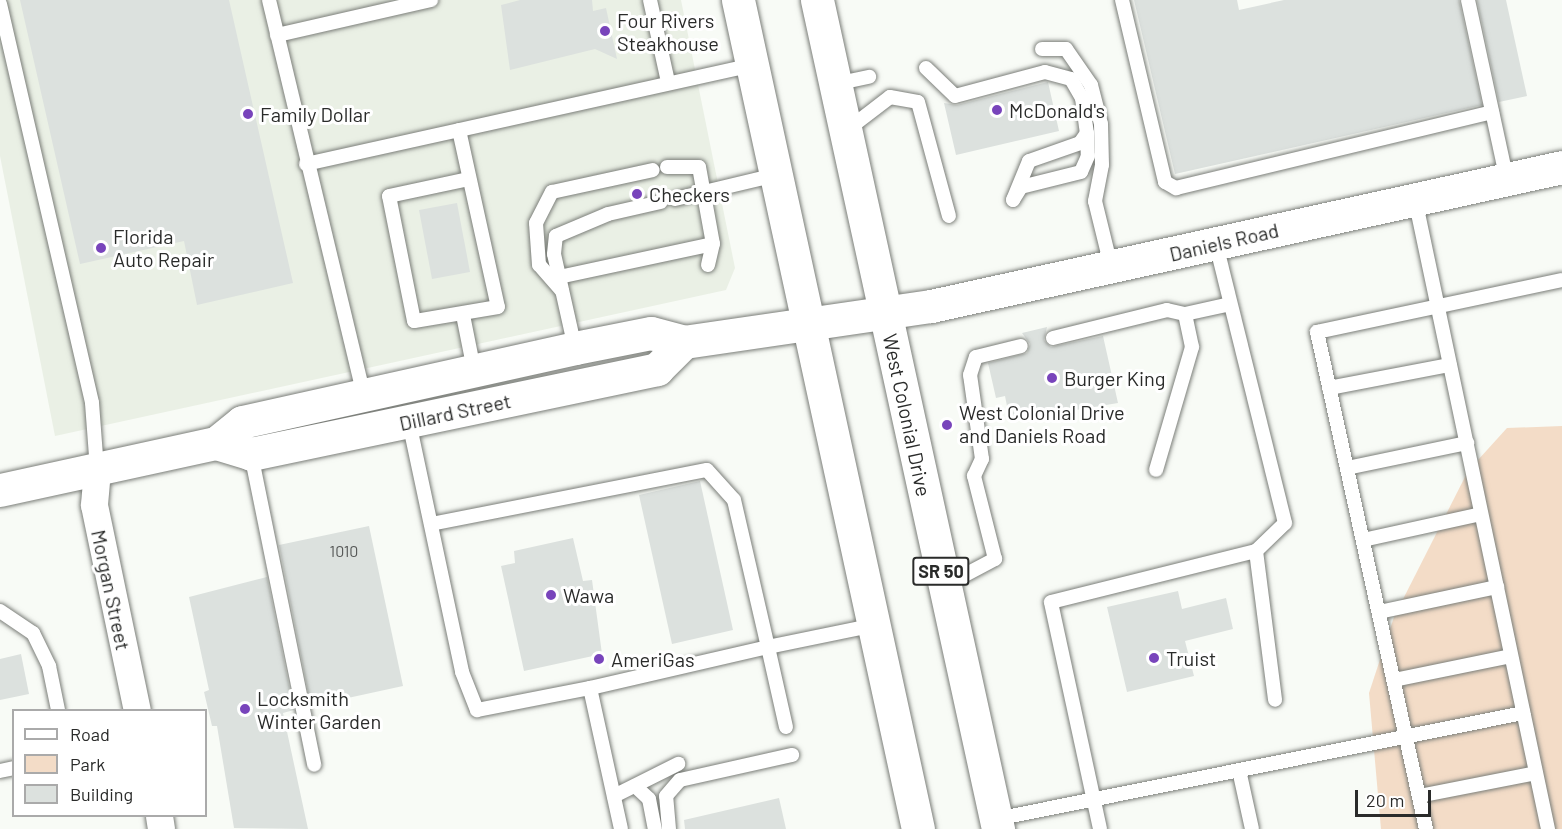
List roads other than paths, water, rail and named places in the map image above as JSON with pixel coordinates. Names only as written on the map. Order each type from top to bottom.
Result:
[{"type":"main road","points":[[738,0],[918,829]]},
{"type":"main road","name":"West Colonial Drive","points":[[816,0],[997,824]]},
{"type":"main road","name":"Daniels Road","points":[[885,314],[1111,267],[1562,167]]},
{"type":"main road","name":"Dillard Street","points":[[0,490],[216,443],[242,422],[575,348],[651,333],[684,342],[808,321],[885,314]]},
{"type":"main road","name":"Dillard Street","points":[[216,443],[251,454],[657,369],[684,342]]},
{"type":"street","name":"Morgan Street","points":[[97,470],[93,505],[136,709]]},
{"type":"lane","points":[[269,0],[306,164],[364,396]]},
{"type":"lane","points":[[277,35],[431,0]]},
{"type":"lane","points":[[650,0],[668,82]]},
{"type":"lane","points":[[1122,0],[1165,182],[1176,188],[1492,112]]},
{"type":"lane","points":[[1468,0],[1507,180]]},
{"type":"lane","points":[[0,4],[92,403],[97,470]]},
{"type":"lane","points":[[1042,50],[1066,50],[1091,86],[1101,124],[1095,201],[1111,267]]},
{"type":"lane","points":[[306,164],[752,65]]},
{"type":"lane","points":[[926,68],[955,96],[1046,72],[1071,79],[1082,98],[1087,133],[1088,156],[1081,172],[1021,187],[1013,200],[1029,161],[1080,143],[1087,133]]},
{"type":"lane","points":[[835,84],[869,77]]},
{"type":"lane","points":[[846,132],[890,97],[918,102],[949,216]]},
{"type":"lane","points":[[459,130],[498,307],[463,315],[414,321],[389,196],[469,179]]},
{"type":"lane","points":[[668,167],[699,167],[714,244],[708,266]]},
{"type":"lane","points":[[563,293],[539,266],[536,223],[552,192],[653,170]]},
{"type":"lane","points":[[575,348],[559,277],[556,236],[567,228],[668,200],[776,175]]},
{"type":"lane","points":[[1415,199],[1548,829]]},
{"type":"lane","points":[[559,277],[714,244]]},
{"type":"lane","points":[[1100,829],[1051,602],[1256,551],[1285,523],[1216,244]]},
{"type":"lane","points":[[1426,829],[1317,332],[1562,280]]},
{"type":"lane","points":[[1053,338],[1167,310],[1185,314],[1230,304]]},
{"type":"lane","points":[[1156,470],[1192,347],[1185,314]]},
{"type":"lane","points":[[463,315],[474,370]]},
{"type":"lane","points":[[944,586],[995,559],[974,476],[982,459],[970,375],[976,357],[1021,346]]},
{"type":"lane","points":[[1329,388],[1450,364]]},
{"type":"lane","points":[[409,422],[462,672],[477,710],[591,688],[768,647],[874,626]]},
{"type":"lane","points":[[1347,468],[1467,443]]},
{"type":"lane","points":[[251,454],[314,765]]},
{"type":"lane","points":[[431,524],[707,470],[734,500],[786,727]]},
{"type":"lane","points":[[1363,540],[1481,514]]},
{"type":"lane","points":[[1256,551],[1275,700]]},
{"type":"lane","points":[[1379,612],[1497,587]]},
{"type":"lane","points":[[0,611],[33,633],[50,666],[58,709]]},
{"type":"lane","points":[[1394,680],[1511,656]]},
{"type":"lane","points":[[591,688],[621,829]]},
{"type":"lane","points":[[997,824],[1094,798],[1523,713]]},
{"type":"lane","points":[[669,829],[666,796],[680,780],[792,755]]},
{"type":"lane","points":[[614,796],[678,764]]},
{"type":"lane","points":[[1239,770],[1252,829]]},
{"type":"lane","points":[[1419,796],[1536,773]]},
{"type":"lane","points":[[635,786],[649,799],[655,829]]},
{"type":"place","name":"Four Rivers Steakhouse","points":[[605,31]]},
{"type":"place","name":"McDonald's","points":[[997,110]]},
{"type":"place","name":"Family Dollar","points":[[248,114]]},
{"type":"place","name":"Checkers","points":[[637,194]]},
{"type":"place","name":"Florida Auto Repair","points":[[101,248]]},
{"type":"place","name":"Burger King","points":[[1052,378]]},
{"type":"place","name":"West Colonial Drive and Daniels Road","points":[[947,425]]},
{"type":"place","name":"Wawa","points":[[551,595]]},
{"type":"place","name":"Truist","points":[[1154,658]]},
{"type":"place","name":"AmeriGas","points":[[599,659]]},
{"type":"place","name":"Locksmith Winter Garden","points":[[245,709]]}]
